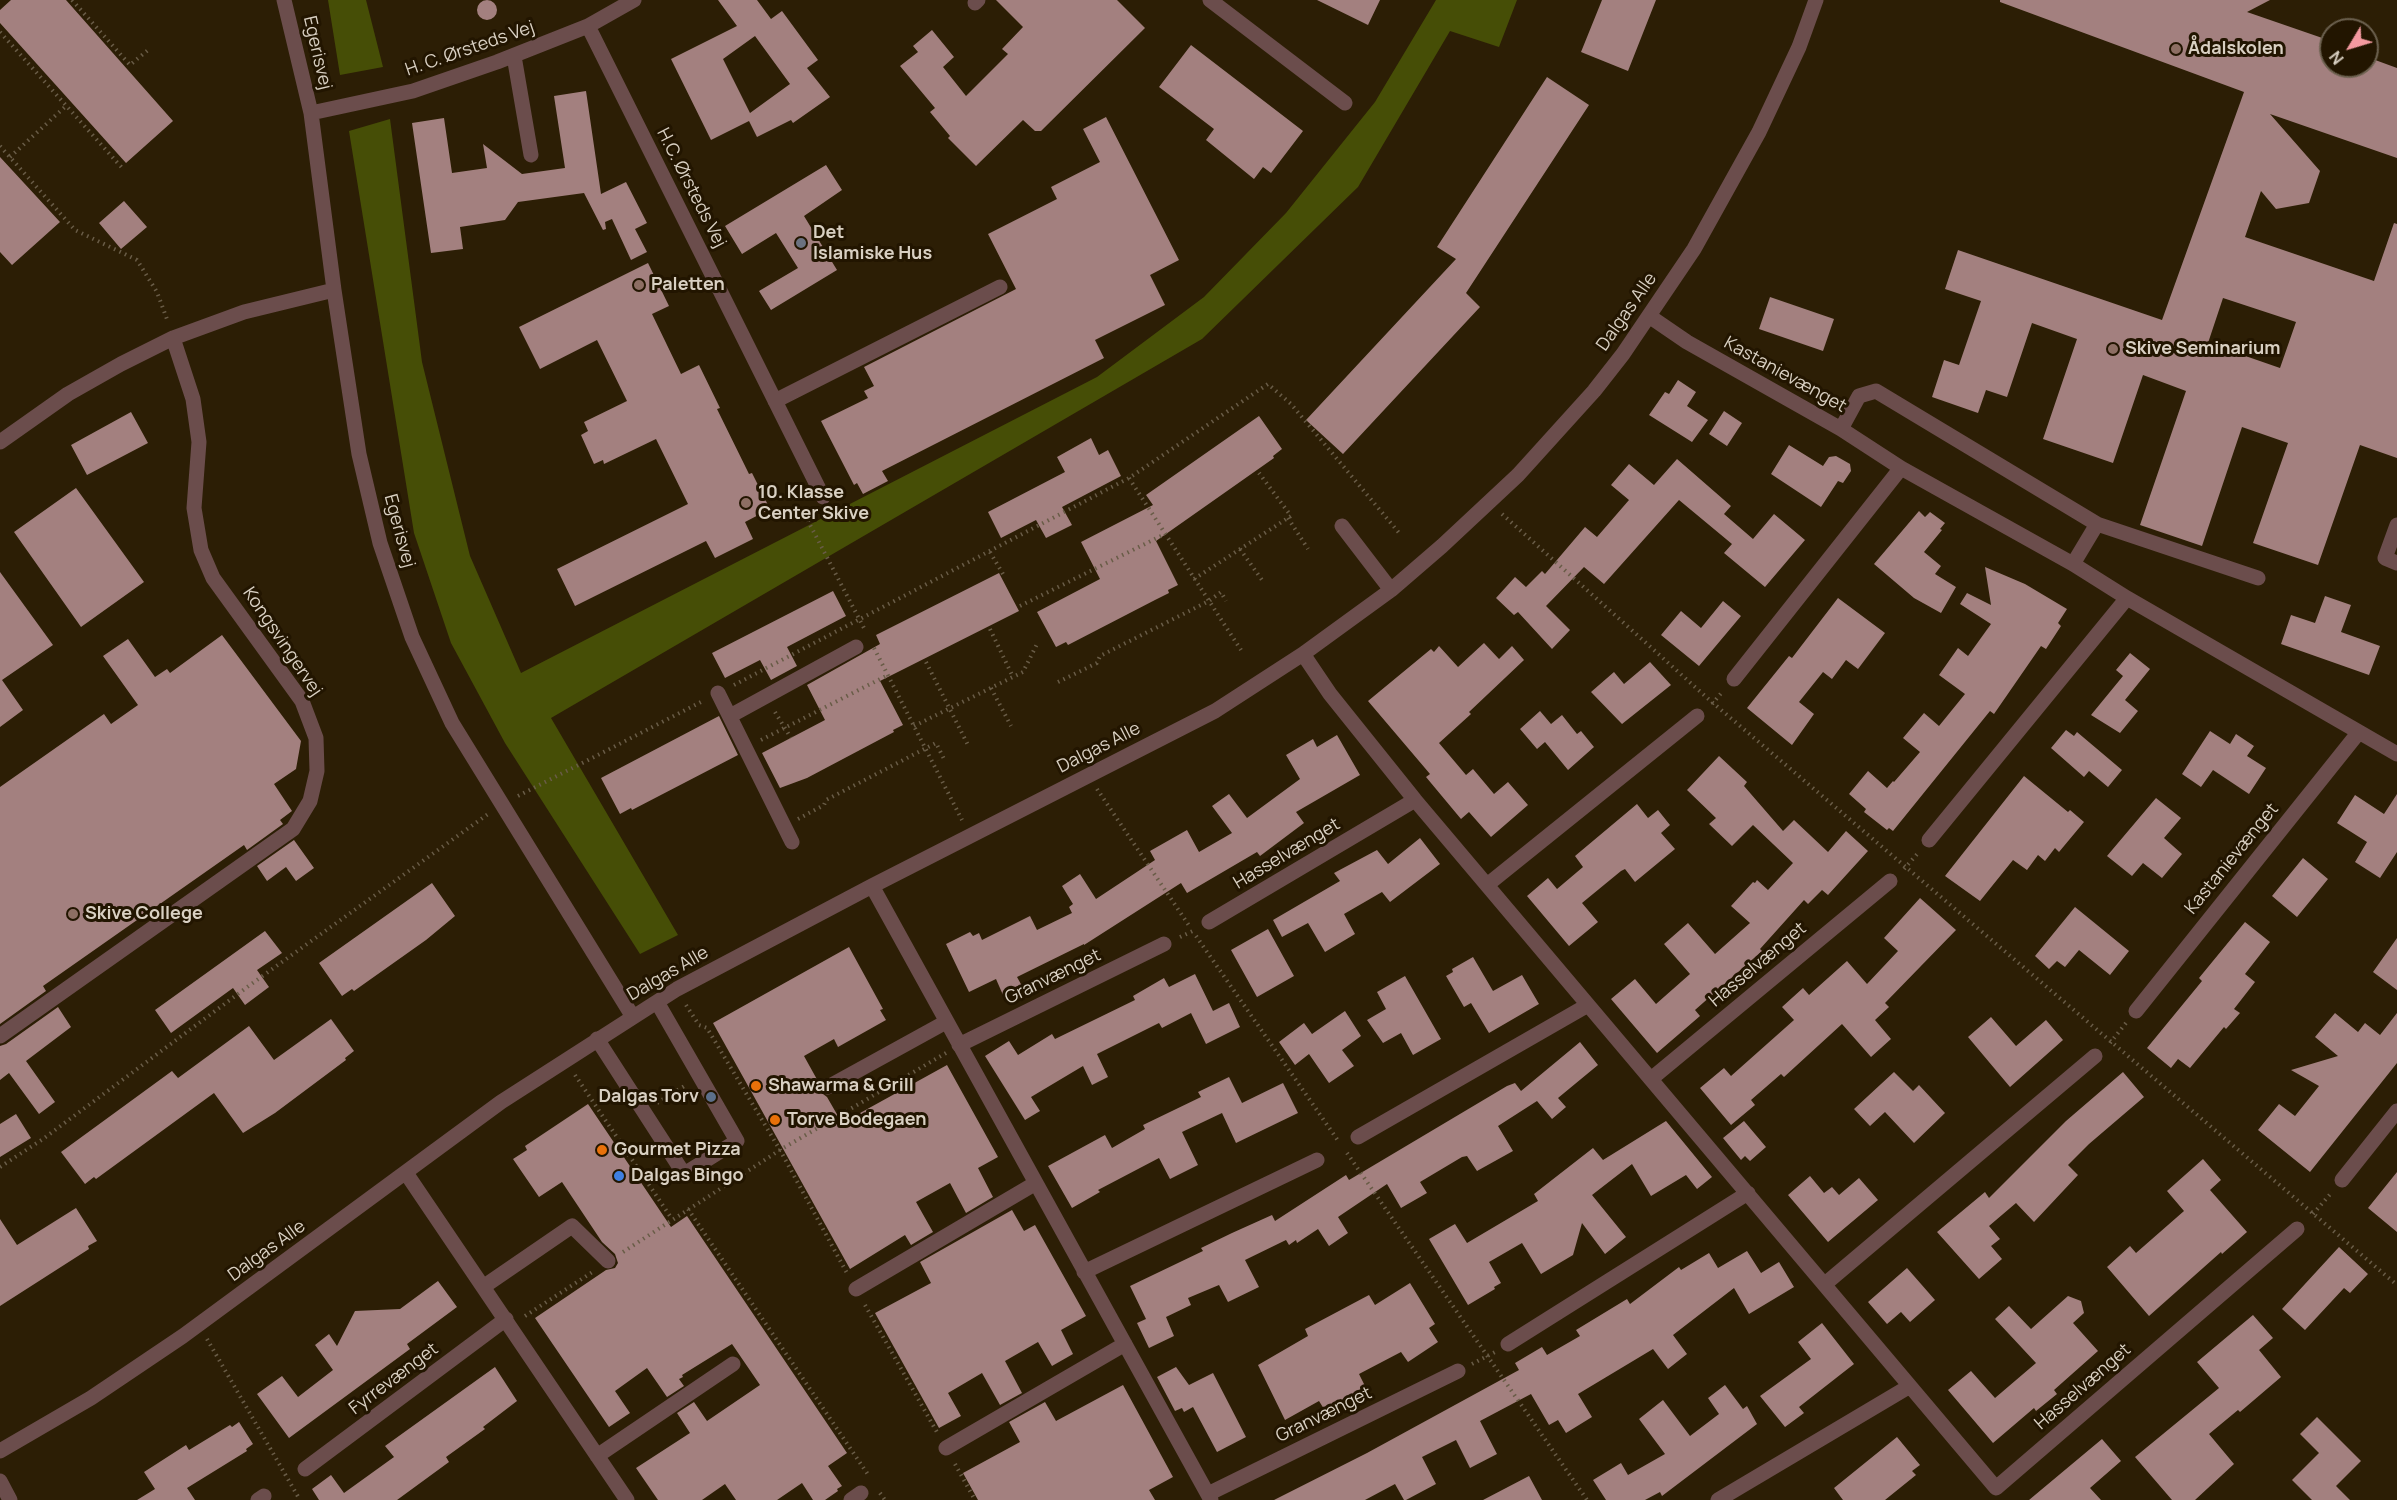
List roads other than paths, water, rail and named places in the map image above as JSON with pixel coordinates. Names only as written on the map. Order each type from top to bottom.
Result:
[{"type":"street","name":"Egerisvej","points":[[284,0],[311,113],[334,290],[359,454],[380,543],[412,637],[452,723],[633,1017]]},
{"type":"street","name":"H. C. Ørsteds Vej","points":[[311,113],[413,91],[514,56],[588,26],[634,0]]},
{"type":"street","points":[[1210,0],[1345,103]]},
{"type":"street","name":"Dalgas Alle","points":[[0,1450],[91,1398],[199,1325],[501,1102],[676,989],[1215,711],[1304,654],[1391,590],[1490,503],[1548,445],[1594,391],[1649,316],[1694,249],[1759,132],[1799,47],[1816,0]]},
{"type":"street","name":"H.C. Ørsteds Vej","points":[[588,26],[823,497]]},
{"type":"street","points":[[514,56],[531,155]]},
{"type":"street","points":[[775,401],[1000,286]]},
{"type":"street","points":[[0,442],[68,394],[173,338],[244,312],[334,290]]},
{"type":"street","name":"Kastanievænget","points":[[1649,316],[1687,342],[1841,429],[1901,468],[2073,564],[2127,598],[2397,754]]},
{"type":"street","name":"Kongsvingervej","points":[[0,1036],[293,829],[310,801],[317,771],[316,738],[302,701],[213,578],[201,550],[195,508],[199,442],[193,399],[173,338]]},
{"type":"street","points":[[1841,429],[1859,396],[1876,391],[2097,524],[2258,578]]},
{"type":"street","points":[[1734,679],[1901,468]]},
{"type":"street","points":[[2073,564],[2097,524]]},
{"type":"street","points":[[2397,525],[2385,558],[2397,562]]},
{"type":"street","points":[[1342,526],[1391,590]]},
{"type":"street","points":[[1929,840],[2127,598]]},
{"type":"street","points":[[730,716],[856,647]]},
{"type":"street","name":"Hasselvænget","points":[[1304,654],[1330,694],[1486,885],[1996,1488],[2296,1228]]},
{"type":"street","points":[[718,693],[792,842]]},
{"type":"street","points":[[1486,885],[1697,716]]},
{"type":"street","name":"Kastanievænget","points":[[2136,1011],[2359,732]]},
{"type":"street","name":"Hasselvænget","points":[[1209,922],[1416,800]]},
{"type":"street","name":"Hasselvænget","points":[[1651,1079],[1890,881]]},
{"type":"street","name":"Granvænget","points":[[872,886],[1209,1497],[1458,1371]]},
{"type":"street","name":"Granvænget","points":[[959,1045],[1164,944]]},
{"type":"street","points":[[597,1039],[684,1174],[737,1141],[657,1002]]},
{"type":"street","points":[[1358,1137],[1588,1005]]},
{"type":"street","points":[[828,1087],[946,1022]]},
{"type":"street","points":[[1825,1284],[2095,1056]]},
{"type":"street","points":[[2342,1180],[2397,1111]]},
{"type":"street","points":[[1084,1272],[1317,1161]]},
{"type":"street","points":[[406,1173],[627,1500]]},
{"type":"street","points":[[856,1289],[1036,1183]]},
{"type":"street","points":[[1508,1344],[1748,1193]]},
{"type":"street","points":[[483,1287],[572,1226],[608,1261]]},
{"type":"street","name":"Fyrrevænget","points":[[305,1469],[508,1323]]},
{"type":"street","points":[[946,1448],[1125,1344]]},
{"type":"street","points":[[597,1456],[733,1364]]},
{"type":"street","points":[[1718,1500],[1910,1386]]},
{"type":"street","points":[[0,1481],[10,1500]]},
{"type":"place","name":"Ådalskolen","points":[[2176,49]]},
{"type":"place","name":"Det Islamiske Hus","points":[[801,243]]},
{"type":"place","name":"Paletten","points":[[639,285]]},
{"type":"place","name":"Skive Seminarium","points":[[2113,349]]},
{"type":"place","name":"10. Klasse Center Skive","points":[[746,503]]},
{"type":"place","name":"Skive College","points":[[73,914]]},
{"type":"place","name":"Shawarma & Grill","points":[[756,1086]]},
{"type":"place","name":"Dalgas Torv","points":[[711,1097]]},
{"type":"place","name":"Torve Bodegaen","points":[[775,1120]]},
{"type":"place","name":"Gourmet Pizza","points":[[602,1150]]},
{"type":"place","name":"Dalgas Bingo","points":[[619,1176]]}]
